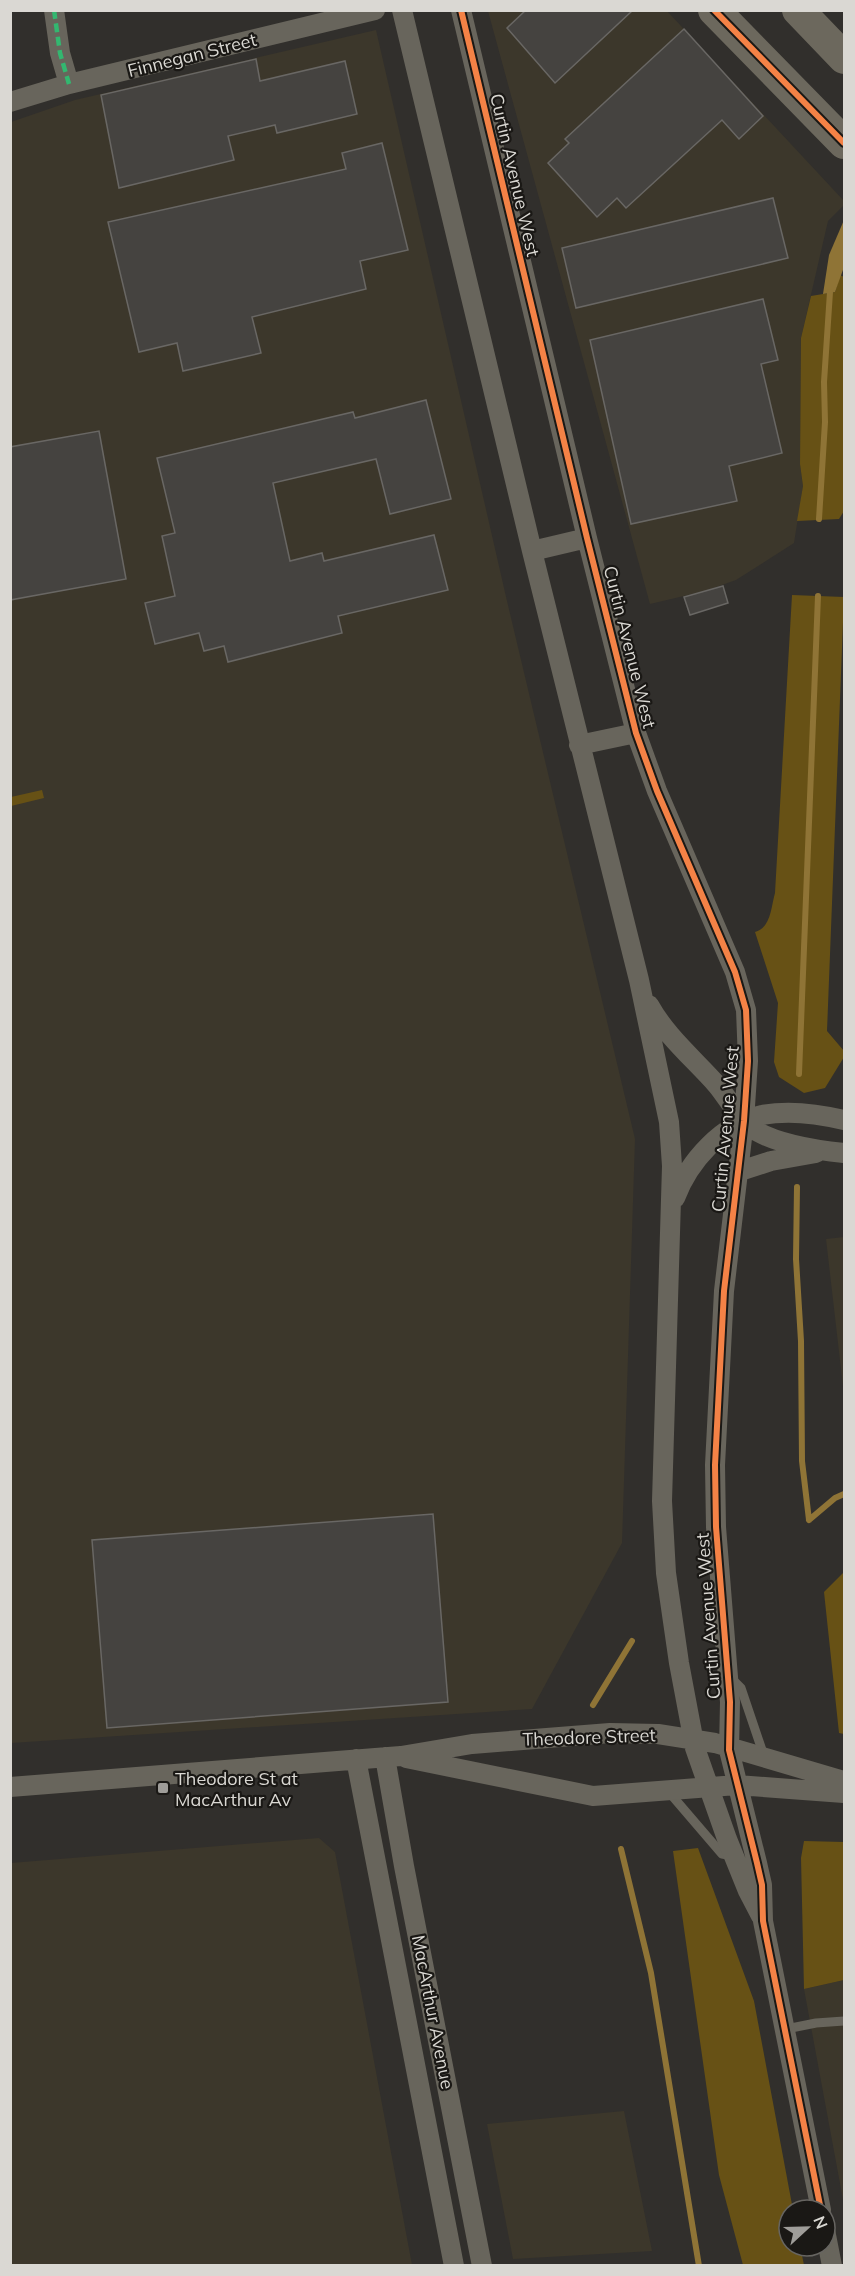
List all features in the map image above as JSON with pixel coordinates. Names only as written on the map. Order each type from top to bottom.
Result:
[{"type":"highway","points":[[714,10],[844,143]]},
{"type":"highway","points":[[798,10],[844,58]]},
{"type":"street","points":[[54,10],[60,53],[69,84]]},
{"type":"street","name":"Finnegan Street","points":[[10,102],[69,84],[375,10]]},
{"type":"street","name":"Curtin Avenue West","points":[[402,10],[579,745],[639,980],[671,1132],[673,1160],[662,1509],[671,1606],[693,1739],[707,1787],[748,1891],[763,1921]]},
{"type":"street","name":"Curtin Avenue West","points":[[460,10],[636,733],[657,791],[733,965],[745,1004],[748,1044],[744,1121],[724,1291],[715,1465],[716,1527],[731,1714],[729,1747],[736,1785],[759,1874],[763,1921],[819,2198]]},
{"type":"street","points":[[532,551],[587,538]]},
{"type":"street","name":"Curtin Avenue West","points":[[579,745],[636,733]]},
{"type":"street","points":[[639,980],[643,993],[661,1023],[716,1084],[744,1121],[756,1131],[781,1140],[841,1153]]},
{"type":"street","points":[[670,1215],[679,1187],[698,1157],[718,1138],[744,1121],[765,1114],[816,1115],[844,1120]]},
{"type":"street","points":[[737,1172],[751,1166],[802,1154],[841,1153]]},
{"type":"street","name":"Theodore Street","points":[[10,1787],[393,1757],[472,1744],[610,1733],[658,1734],[693,1739],[764,1756],[844,1781]]},
{"type":"street","name":"Theodore Street","points":[[393,1757],[588,1796],[736,1785],[844,1793]]},
{"type":"street","name":"MacArthur Avenue","points":[[393,1757],[407,1878],[482,2265]]},
{"type":"street","name":"MacArthur Avenue","points":[[356,1759],[454,2265]]},
{"type":"lane","points":[[728,1675],[741,1688],[764,1756]]},
{"type":"lane","points":[[666,1789],[722,1854],[736,1857]]},
{"type":"lane","points":[[786,2028],[844,2021]]},
{"type":"shaded area","points":[[488,11],[667,11],[844,201],[844,205],[828,221],[801,338],[800,464],[803,486],[794,543],[736,580],[705,591],[650,604]]},
{"type":"shaded area","points":[[376,30],[507,601],[635,1139],[622,1543],[532,1709],[11,1743],[11,122],[75,100]]},
{"type":"shaded area","points":[[844,220],[844,267],[835,292],[823,294],[829,255]]},
{"type":"shaded area","points":[[840,275],[844,277],[844,511],[839,519],[797,521],[803,486],[800,464],[801,338],[811,296],[835,292]]},
{"type":"shaded area","points":[[792,595],[844,597],[827,1031],[844,1051],[844,1057],[825,1088],[804,1093],[779,1077],[774,1062],[778,1003],[755,932],[767,922],[775,893]]},
{"type":"shaded area","points":[[42,790],[44,798],[11,806],[11,797]]},
{"type":"shaded area","points":[[844,1237],[844,1395],[826,1239]]},
{"type":"shaded area","points":[[844,1572],[844,1734],[839,1733],[824,1592]]},
{"type":"shaded area","points":[[319,1838],[335,1852],[412,2265],[11,2265],[11,1863]]},
{"type":"shaded area","points":[[804,1841],[844,1842],[844,1980],[804,1989],[801,1858]]},
{"type":"shaded area","points":[[698,1848],[754,2001],[791,2198],[777,2198],[777,2258],[803,2258],[804,2265],[743,2265],[719,2175],[673,1851]]},
{"type":"shaded area","points":[[844,1980],[844,2205],[804,1989]]},
{"type":"shaded area","points":[[624,2111],[652,2251],[513,2259],[487,2124]]},
{"type":"building","points":[[526,10],[633,10],[555,83],[507,28]]},
{"type":"building","points":[[684,29],[763,116],[739,139],[722,120],[626,208],[617,198],[597,217],[548,163],[569,143],[565,139]]},
{"type":"building","points":[[256,59],[260,81],[345,61],[357,114],[277,133],[275,125],[228,136],[234,160],[119,188],[101,95]]},
{"type":"building","points":[[382,143],[408,250],[360,261],[366,289],[252,317],[261,353],[183,371],[177,343],[139,352],[108,222],[346,169],[342,153]]},
{"type":"building","points":[[773,198],[788,258],[576,308],[562,248]]},
{"type":"building","points":[[763,299],[778,360],[761,364],[782,453],[729,466],[737,501],[631,524],[590,340]]},
{"type":"building","points":[[426,400],[451,499],[390,514],[376,459],[273,483],[290,561],[322,553],[324,561],[434,535],[448,590],[338,616],[342,633],[228,662],[224,646],[204,651],[199,633],[155,644],[145,603],[175,596],[162,536],[175,533],[157,458],[353,412],[355,418]]},
{"type":"building","points":[[99,431],[126,579],[10,600],[10,447]]},
{"type":"building","points":[[723,586],[728,603],[690,615],[684,597]]},
{"type":"building","points":[[433,1514],[448,1702],[107,1728],[92,1540]]},
{"type":"waterway","points":[[819,519],[830,292]]},
{"type":"waterway","points":[[799,1074],[818,596]]},
{"type":"waterway","points":[[797,1187],[796,1259],[801,1341],[802,1461],[809,1520]]},
{"type":"waterway","points":[[809,1520],[835,1498],[844,1494]]},
{"type":"waterway","points":[[593,1705],[632,1641]]},
{"type":"waterway","points":[[621,1849],[651,1973],[699,2266]]},
{"type":"marked path","points":[[54,10],[60,53],[69,84]]},
{"type":"cycle path","points":[[461,10],[636,733],[657,791],[735,972],[746,1010],[748,1061],[744,1121],[724,1291],[715,1465],[716,1527],[730,1702],[729,1750],[762,1885],[763,1921],[819,2198]]},
{"type":"cycle path","points":[[714,10],[844,143]]},
{"type":"place","name":"Theodore St at MacArthur Av","points":[[163,1788]]}]
